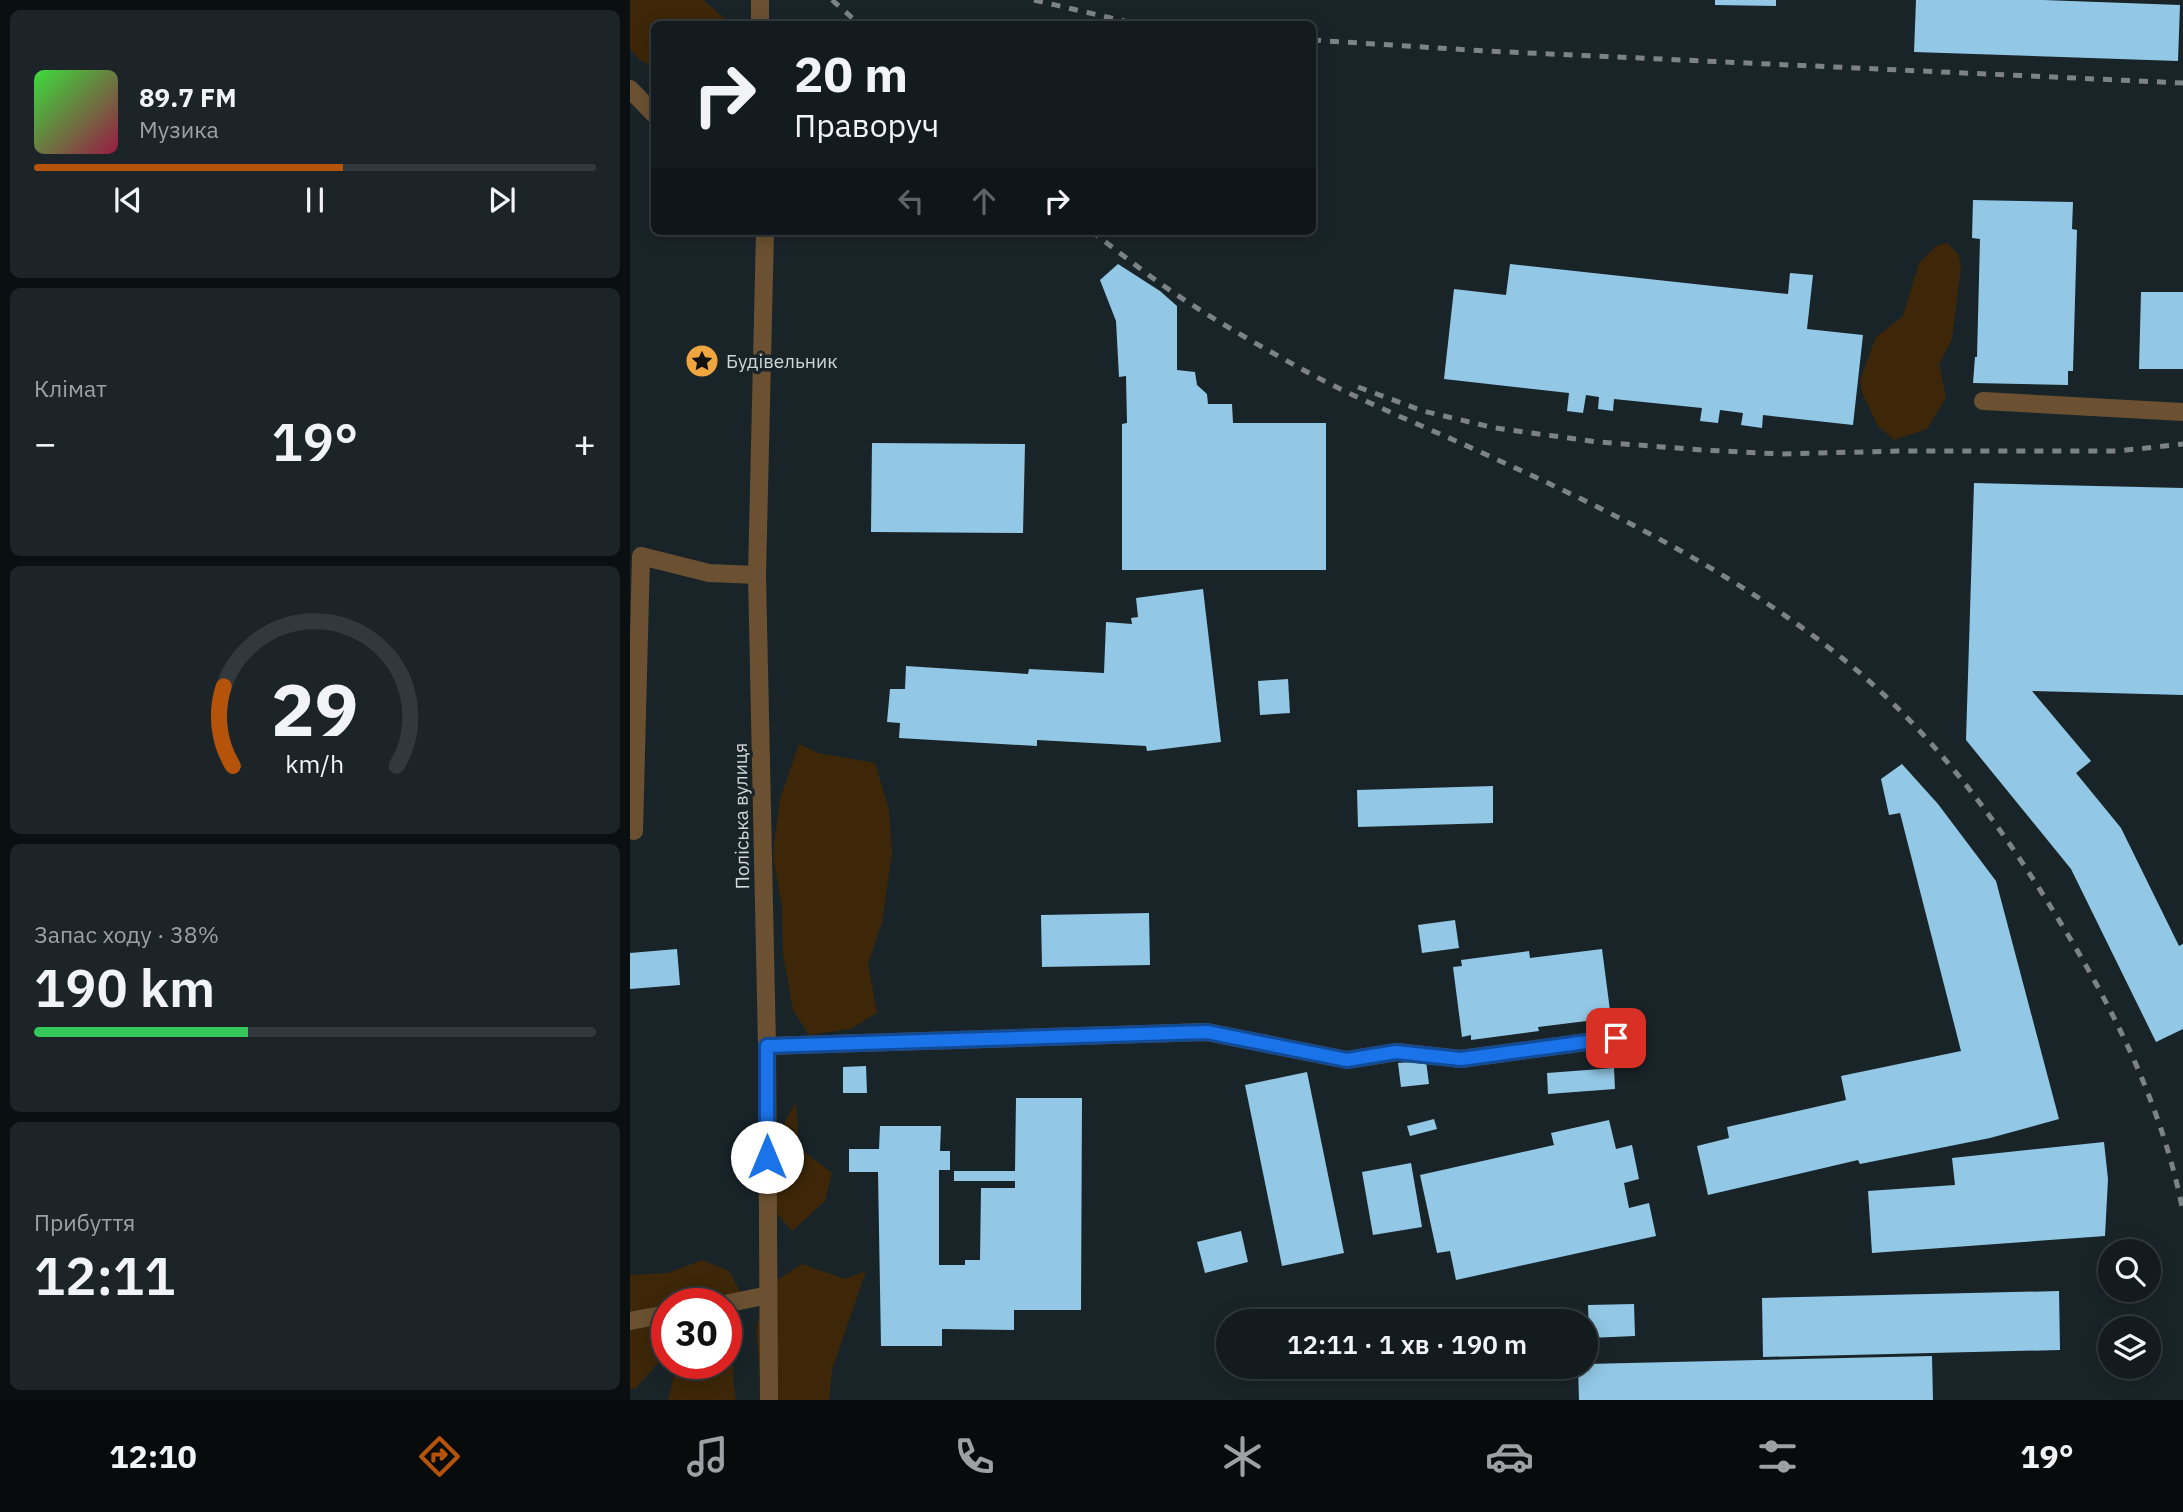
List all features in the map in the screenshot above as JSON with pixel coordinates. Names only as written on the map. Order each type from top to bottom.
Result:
[{"type":"street","points":[[760,0],[761,21]]},
{"type":"street","points":[[630,89],[651,111]]},
{"type":"street","name":"Поліська вулиця","points":[[765,235],[757,575],[767,1046],[769,1400]]},
{"type":"street","points":[[1983,401],[2183,412]]},
{"type":"street","points":[[634,831],[635,553],[709,573],[757,575]]},
{"type":"street","points":[[767,1046],[1207,1032],[1347,1060],[1396,1052],[1461,1059],[1616,1038]]},
{"type":"street","points":[[742,1300],[768,1295]]},
{"type":"street","points":[[630,1321],[651,1317]]},
{"type":"shaded area","points":[[630,0],[703,0],[725,21],[651,21],[651,66],[640,60],[630,49]]},
{"type":"shaded area","points":[[1947,243],[1958,254],[1961,266],[1952,339],[1939,364],[1946,398],[1927,429],[1894,440],[1877,425],[1862,392],[1860,380],[1876,337],[1903,316],[1919,263],[1936,246]]},
{"type":"shaded area","points":[[799,744],[818,753],[875,763],[889,810],[892,852],[882,922],[868,964],[877,1013],[850,1029],[809,1035],[793,1010],[783,955],[782,907],[773,855],[780,799]]},
{"type":"shaded area","points":[[796,1103],[799,1148],[832,1173],[825,1201],[792,1231],[769,1204],[773,1164],[779,1139]]},
{"type":"shaded area","points":[[702,1260],[729,1271],[738,1288],[651,1288],[651,1371],[636,1388],[630,1389],[630,1275],[668,1273]]},
{"type":"shaded area","points":[[802,1264],[845,1279],[866,1271],[832,1370],[829,1400],[762,1400],[756,1327],[771,1284]]},
{"type":"shaded area","points":[[673,1379],[733,1379],[736,1400],[668,1400]]},
{"type":"building","points":[[1715,0],[1776,0],[1776,6],[1715,5]]},
{"type":"building","points":[[1916,0],[2043,0],[2180,5],[2178,61],[1914,52]]},
{"type":"building","points":[[1973,200],[2073,202],[2072,229],[2077,230],[2073,371],[2068,371],[2068,385],[1973,383],[1977,357],[1980,239],[1972,238]]},
{"type":"building","points":[[1118,264],[1160,291],[1177,306],[1177,370],[1195,372],[1197,385],[1207,394],[1208,404],[1232,404],[1233,423],[1326,423],[1326,570],[1122,570],[1122,424],[1127,423],[1126,376],[1119,377],[1116,321],[1100,280]]},
{"type":"building","points":[[1510,264],[1788,294],[1790,273],[1813,275],[1807,329],[1863,335],[1853,425],[1763,415],[1762,428],[1741,425],[1743,413],[1720,410],[1718,423],[1700,421],[1702,408],[1614,399],[1613,411],[1598,409],[1599,397],[1586,395],[1583,413],[1567,411],[1569,393],[1444,379],[1454,289],[1506,295]]},
{"type":"building","points":[[2141,292],[2183,292],[2183,369],[2139,369]]},
{"type":"building","points":[[872,443],[1025,444],[1023,533],[871,532]]},
{"type":"building","points":[[1974,483],[2183,488],[2183,695],[2032,691],[2091,761],[2076,773],[2121,828],[2179,946],[2183,944],[2183,1029],[2156,1042],[2071,869],[1966,740]]},
{"type":"building","points":[[1203,589],[1221,742],[1147,751],[1146,746],[1037,740],[1037,746],[899,738],[900,723],[887,722],[890,689],[905,689],[906,666],[1028,674],[1029,669],[1104,673],[1106,622],[1132,624],[1131,618],[1138,617],[1136,598]]},
{"type":"building","points":[[1288,679],[1290,713],[1260,715],[1258,681]]},
{"type":"building","points":[[1902,764],[1938,804],[1996,881],[2059,1119],[1990,1138],[1860,1164],[1858,1160],[1708,1195],[1697,1146],[1729,1138],[1727,1127],[1846,1100],[1841,1076],[1961,1051],[1900,813],[1889,815],[1881,779]]},
{"type":"building","points":[[1493,786],[1493,823],[1358,827],[1357,790]]},
{"type":"building","points":[[1149,913],[1150,965],[1042,967],[1041,915]]},
{"type":"building","points":[[1455,920],[1459,948],[1422,953],[1418,925]]},
{"type":"building","points":[[677,949],[680,985],[630,989],[630,953]]},
{"type":"building","points":[[1602,949],[1611,1018],[1538,1027],[1539,1031],[1471,1040],[1471,1035],[1462,1037],[1453,967],[1462,966],[1461,960],[1529,951],[1530,958]]},
{"type":"building","points":[[1426,1061],[1429,1084],[1401,1087],[1398,1063]]},
{"type":"building","points":[[866,1066],[867,1093],[843,1093],[843,1067]]},
{"type":"building","points":[[1614,1068],[1615,1089],[1548,1094],[1547,1073]]},
{"type":"building","points":[[1307,1072],[1344,1253],[1282,1266],[1245,1085]]},
{"type":"building","points":[[1016,1098],[1082,1098],[1081,1310],[1014,1310],[1014,1330],[942,1329],[942,1346],[881,1346],[878,1172],[849,1172],[849,1149],[879,1149],[880,1126],[941,1126],[940,1151],[950,1151],[950,1170],[939,1170],[939,1265],[965,1265],[965,1260],[980,1260],[981,1188],[1015,1188],[1015,1181],[954,1181],[954,1171],[1015,1171]]},
{"type":"building","points":[[1434,1119],[1437,1129],[1410,1136],[1407,1126]]},
{"type":"building","points":[[1609,1120],[1616,1149],[1632,1145],[1639,1179],[1624,1183],[1629,1208],[1649,1203],[1656,1236],[1456,1280],[1450,1251],[1437,1253],[1420,1175],[1554,1145],[1551,1133]]},
{"type":"building","points":[[2104,1142],[2108,1179],[2105,1236],[1872,1253],[1868,1191],[1955,1185],[1952,1158]]},
{"type":"building","points":[[1411,1163],[1422,1227],[1373,1235],[1362,1172]]},
{"type":"building","points":[[1241,1231],[1248,1262],[1205,1273],[1197,1242]]},
{"type":"building","points":[[2059,1291],[2060,1350],[1763,1357],[1762,1298]]},
{"type":"building","points":[[1634,1304],[1635,1336],[1598,1338],[1598,1309],[1588,1309],[1588,1305]]},
{"type":"building","points":[[1932,1356],[1933,1400],[1579,1400],[1578,1379],[1598,1379],[1598,1364]]},
{"type":"railway","points":[[832,0],[856,21]]},
{"type":"railway","points":[[1034,0],[1124,21]]},
{"type":"railway","points":[[1316,40],[1486,51],[2183,83]]},
{"type":"railway","points":[[1096,235],[1193,305],[1309,373],[1572,495],[1712,569],[1800,626],[1874,686],[1905,715],[1961,778],[2011,846],[2078,951],[2116,1022],[2149,1096],[2163,1134],[2183,1212]]},
{"type":"railway","points":[[1358,387],[1423,411],[1495,428],[1598,442],[1703,450],[1781,454],[2118,451],[2183,444]]},
{"type":"place","name":"Будівельник","points":[[702,361]]},
{"type":"route","points":[[767,1157],[767,1046],[1207,1032],[1347,1060],[1396,1052],[1461,1059],[1616,1038]]}]
